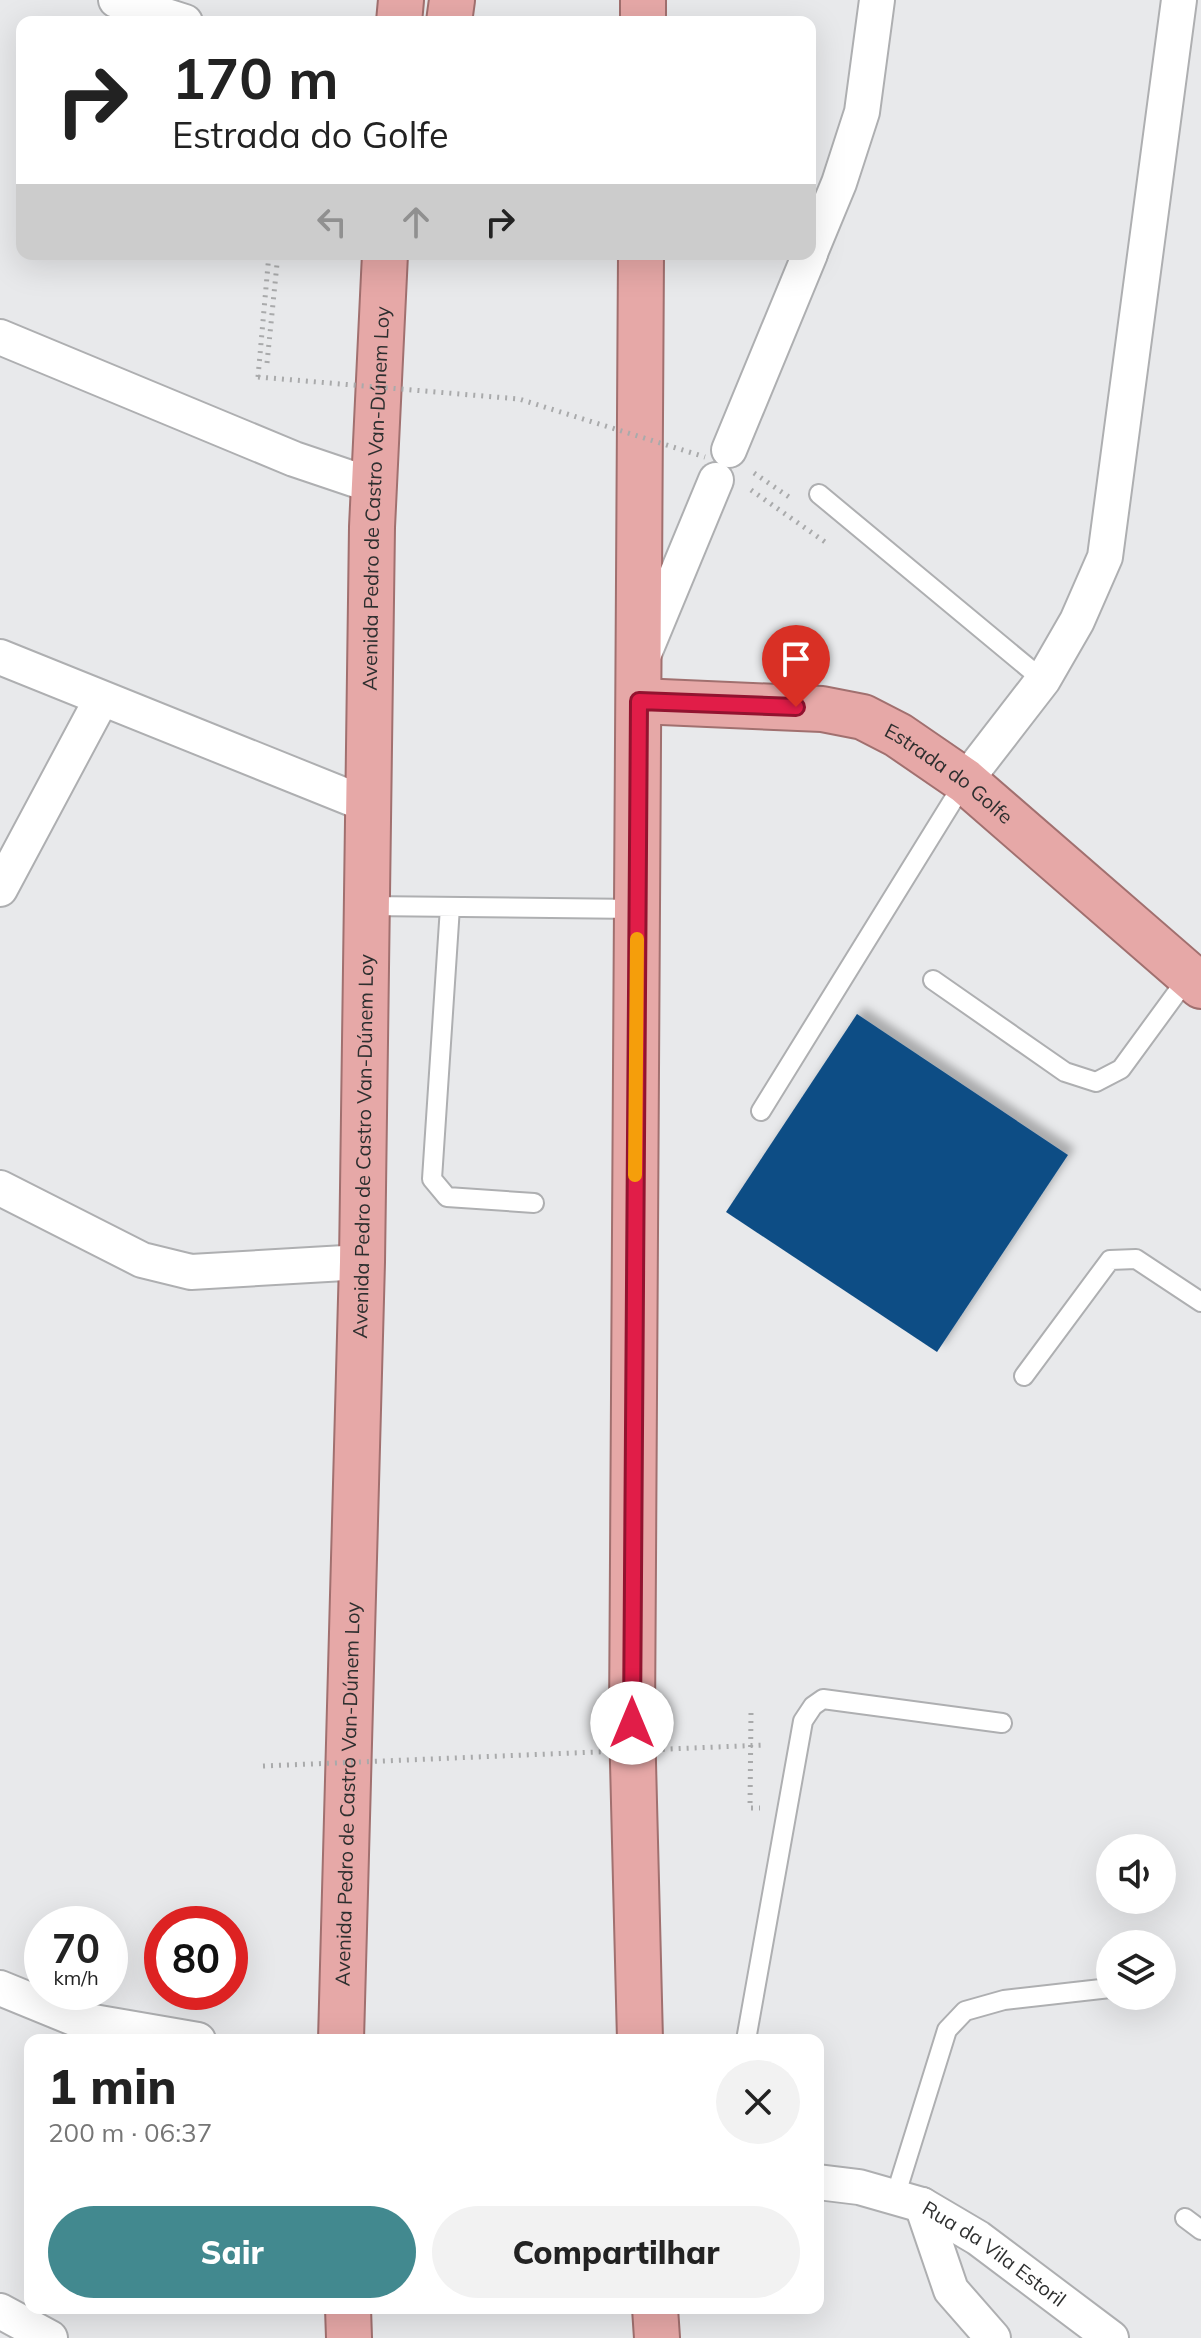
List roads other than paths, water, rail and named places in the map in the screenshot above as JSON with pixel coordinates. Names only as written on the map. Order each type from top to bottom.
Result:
[{"type":"highway","name":"Avenida Pedro de Castro Van-Dúnem Loy","points":[[341,2034],[362,1262],[373,507],[385,260]]},
{"type":"highway","points":[[373,507],[412,260]]},
{"type":"highway","points":[[640,2034],[632,1738],[641,260]]},
{"type":"highway","name":"Estrada do Golfe","points":[[639,685],[822,709],[863,717],[898,735],[965,781],[1195,981]]},
{"type":"highway","points":[[348,2314],[349,2338]]},
{"type":"highway","points":[[655,2314],[657,2338]]},
{"type":"street","points":[[116,0],[166,16]]},
{"type":"street","points":[[816,239],[839,183],[862,112],[877,0]]},
{"type":"street","points":[[965,781],[1043,680],[1077,621],[1105,557],[1179,0]]},
{"type":"street","points":[[639,685],[808,260]]},
{"type":"street","points":[[0,337],[294,459],[373,507]]},
{"type":"street","points":[[0,657],[368,805]]},
{"type":"street","points":[[0,889],[101,700]]},
{"type":"street","points":[[0,1188],[142,1260],[191,1272],[362,1262]]},
{"type":"street","points":[[0,1988],[76,2019],[163,2034]]},
{"type":"street","points":[[824,2183],[859,2187],[908,2201]]},
{"type":"street","name":"Rua da Vila Estoril","points":[[908,2201],[951,2290],[993,2338]]},
{"type":"street","name":"Rua da Vila Estoril","points":[[908,2201],[978,2238],[1111,2338]]},
{"type":"street","points":[[0,2311],[50,2338]]},
{"type":"lane","points":[[819,494],[1043,680]]},
{"type":"lane","points":[[761,1111],[965,781]]},
{"type":"lane","points":[[367,906],[637,909]]},
{"type":"lane","points":[[450,907],[432,1179],[447,1197],[534,1203]]},
{"type":"lane","points":[[933,980],[1065,1072],[1096,1082],[1121,1069],[1195,981]]},
{"type":"lane","points":[[1024,1376],[1110,1260],[1136,1259],[1201,1302]]},
{"type":"lane","points":[[747,2034],[803,1721],[813,1706],[823,1699],[1002,1723]]},
{"type":"lane","points":[[908,2201],[947,2030],[965,2011],[1004,2000],[1096,1990]]},
{"type":"lane","points":[[1185,2218],[1201,2230]]}]
